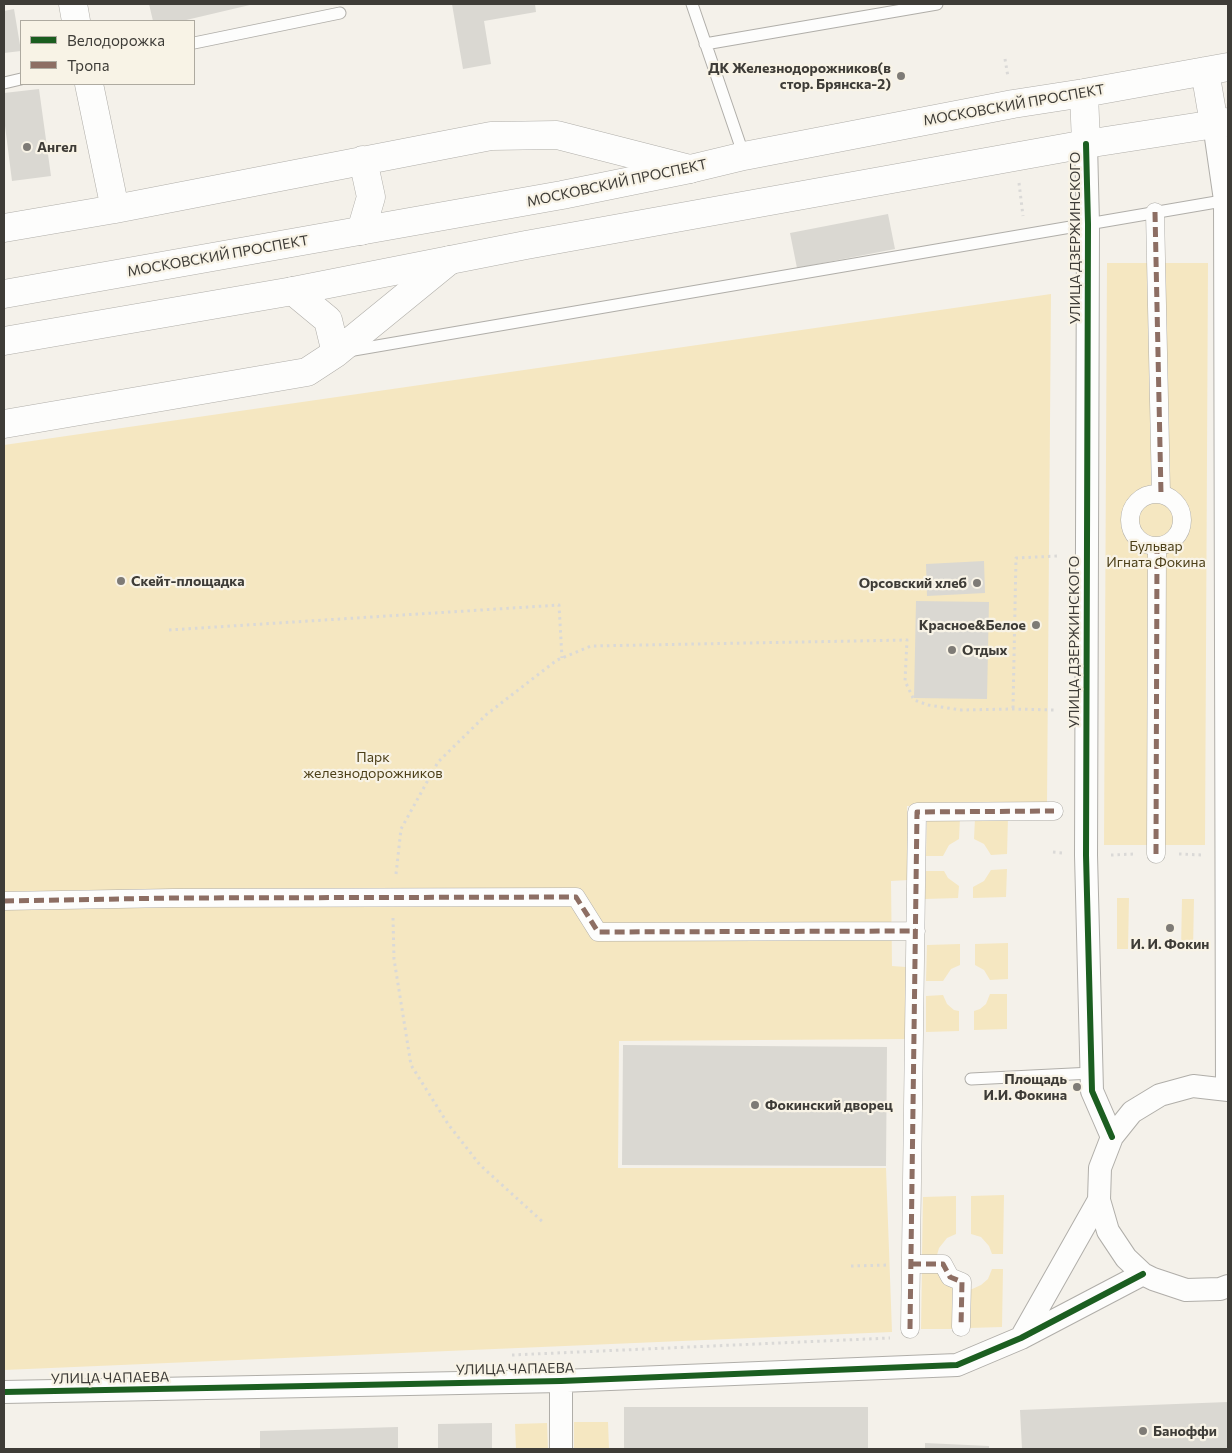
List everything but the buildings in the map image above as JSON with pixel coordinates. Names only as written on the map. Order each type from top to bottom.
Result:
[{"type":"main road","points":[[73,4],[76,20]]},
{"type":"main road","points":[[4,341],[293,291],[450,260],[1086,144],[1221,123],[1217,69]]},
{"type":"main road","name":"МОСКОВСКИЙ ПРОСПЕКТ","points":[[4,294],[562,195],[744,156],[1013,104],[1217,69]]},
{"type":"main road","points":[[89,85],[115,209]]},
{"type":"main road","points":[[1084,93],[1086,144]]},
{"type":"main road","points":[[4,228],[115,209],[491,136],[557,135],[690,169]]},
{"type":"main road","points":[[361,231],[371,197],[363,160]]},
{"type":"main road","points":[[4,424],[306,372],[336,353],[450,260]]},
{"type":"main road","points":[[293,291],[328,320],[336,353]]},
{"type":"street","points":[[1221,123],[1226,200],[1228,1090],[1193,1086],[1160,1095],[1132,1112],[1112,1137],[1100,1168],[1099,1200],[1108,1231],[1126,1258],[1144,1274],[1186,1290],[1225,1290]]},
{"type":"street","name":"УЛИЦА ДЗЕРЖИНСКОГО","points":[[1086,144],[1088,224],[1086,855],[1092,1091],[1112,1137]]},
{"type":"street","points":[[1155,212],[1161,494]]},
{"type":"street","points":[[1152,494],[1161,494],[1177,504],[1182,512],[1183,522],[1180,532],[1174,539],[1166,544],[1157,546],[1147,544],[1139,539],[1133,532],[1130,522],[1131,513],[1136,504],[1152,494]]},
{"type":"street","points":[[1156,854],[1157,546]]},
{"type":"street","points":[[910,1329],[917,812],[1054,811]]},
{"type":"street","points":[[4,901],[173,898],[576,897],[598,932],[916,931]]},
{"type":"street","points":[[1021,1338],[1099,1200]]},
{"type":"street","points":[[911,1264],[943,1264],[950,1277],[962,1282],[961,1327]]},
{"type":"street","name":"УЛИЦА ЧАПАЕВА","points":[[4,1392],[561,1381],[957,1364],[1021,1338],[1144,1274]]},
{"type":"street","points":[[561,1381],[561,1449]]},
{"type":"lane","points":[[692,4],[744,156]]},
{"type":"lane","points":[[705,44],[937,4]]},
{"type":"lane","points":[[195,43],[340,14]]},
{"type":"lane","points":[[4,83],[20,79]]},
{"type":"lane","points":[[336,353],[1226,200]]},
{"type":"lane","points":[[971,1079],[1092,1073]]},
{"type":"path","points":[[1013,709],[1016,558],[1057,556]]},
{"type":"path","points":[[169,630],[559,606],[562,658]]},
{"type":"path","points":[[544,1224],[480,1165],[448,1124],[411,1065],[394,959],[393,898],[401,830],[438,762],[487,714],[562,658],[591,646],[907,640],[905,681],[914,700],[928,705],[961,710],[1055,710]]},
{"type":"path","points":[[851,1266],[911,1264]]},
{"type":"green space","name":"Бульвар Игната Фокина","points":[[1107,263],[1208,263],[1205,845],[1104,845]]},
{"type":"green space","name":"Парк железнодорожников","points":[[1051,294],[1047,805],[907,806],[909,880],[891,881],[892,966],[906,967],[906,1039],[619,1041],[618,1168],[886,1168],[892,1332],[4,1370],[4,445]]},
{"type":"green space","points":[[1008,817],[1007,854],[991,855],[984,844],[974,839],[975,818]]},
{"type":"green space","points":[[960,818],[959,839],[949,845],[943,856],[926,856],[927,819]]},
{"type":"green space","points":[[1007,869],[1006,897],[973,898],[973,887],[984,881],[991,870]]},
{"type":"green space","points":[[926,871],[944,871],[948,878],[959,886],[958,898],[925,899]]},
{"type":"green space","points":[[1117,898],[1129,898],[1128,949],[1117,949]]},
{"type":"green space","points":[[1182,899],[1194,899],[1193,950],[1181,950]]},
{"type":"green space","points":[[1008,943],[1008,979],[990,980],[984,970],[975,965],[975,944]]},
{"type":"green space","points":[[960,944],[960,965],[951,969],[943,981],[926,981],[927,945]]},
{"type":"green space","points":[[990,994],[1007,994],[1007,1029],[974,1030],[974,1011],[986,1004]]},
{"type":"green space","points":[[943,995],[947,1004],[954,1010],[959,1011],[959,1031],[926,1032],[926,996]]},
{"type":"green space","points":[[1004,1195],[1003,1254],[992,1254],[989,1246],[981,1237],[971,1234],[971,1196]]},
{"type":"green space","points":[[956,1196],[956,1234],[947,1238],[939,1248],[937,1255],[922,1256],[923,1197]]},
{"type":"green space","points":[[992,1269],[1003,1269],[1002,1327],[969,1328],[970,1290],[988,1279]]},
{"type":"green space","points":[[937,1270],[955,1288],[954,1329],[921,1329],[922,1271]]},
{"type":"green space","points":[[574,1422],[608,1422],[609,1449],[574,1449]]},
{"type":"green space","points":[[547,1423],[548,1449],[516,1449],[515,1424]]},
{"type":"marked path","points":[[1155,212],[1161,494]]},
{"type":"marked path","points":[[1156,854],[1157,546]]},
{"type":"marked path","points":[[910,1329],[917,812],[1054,811]]},
{"type":"marked path","points":[[4,901],[173,898],[576,897],[598,932],[916,931]]},
{"type":"marked path","points":[[911,1264],[943,1264],[950,1277],[962,1282],[961,1327]]},
{"type":"cycle path","points":[[1086,144],[1088,224],[1086,855],[1092,1091],[1112,1137]]},
{"type":"cycle path","points":[[4,1392],[561,1381],[957,1365],[1021,1338],[1143,1274]]},
{"type":"place","name":"ДК Железнодорожников(в стор. Брянска-2)","points":[[901,76]]},
{"type":"place","name":"Ангел","points":[[27,147]]},
{"type":"place","name":"Скейт-площадка","points":[[121,581]]},
{"type":"place","name":"Орсовский хлеб","points":[[977,583]]},
{"type":"place","name":"Красное&Белое","points":[[1036,625]]},
{"type":"place","name":"Отдых","points":[[952,650]]},
{"type":"place","name":"И. И. Фокин","points":[[1170,928]]},
{"type":"place","name":"Площадь И.И. Фокина","points":[[1077,1087]]},
{"type":"place","name":"Фокинский дворец","points":[[755,1105]]},
{"type":"place","name":"Баноффи","points":[[1143,1431]]}]
